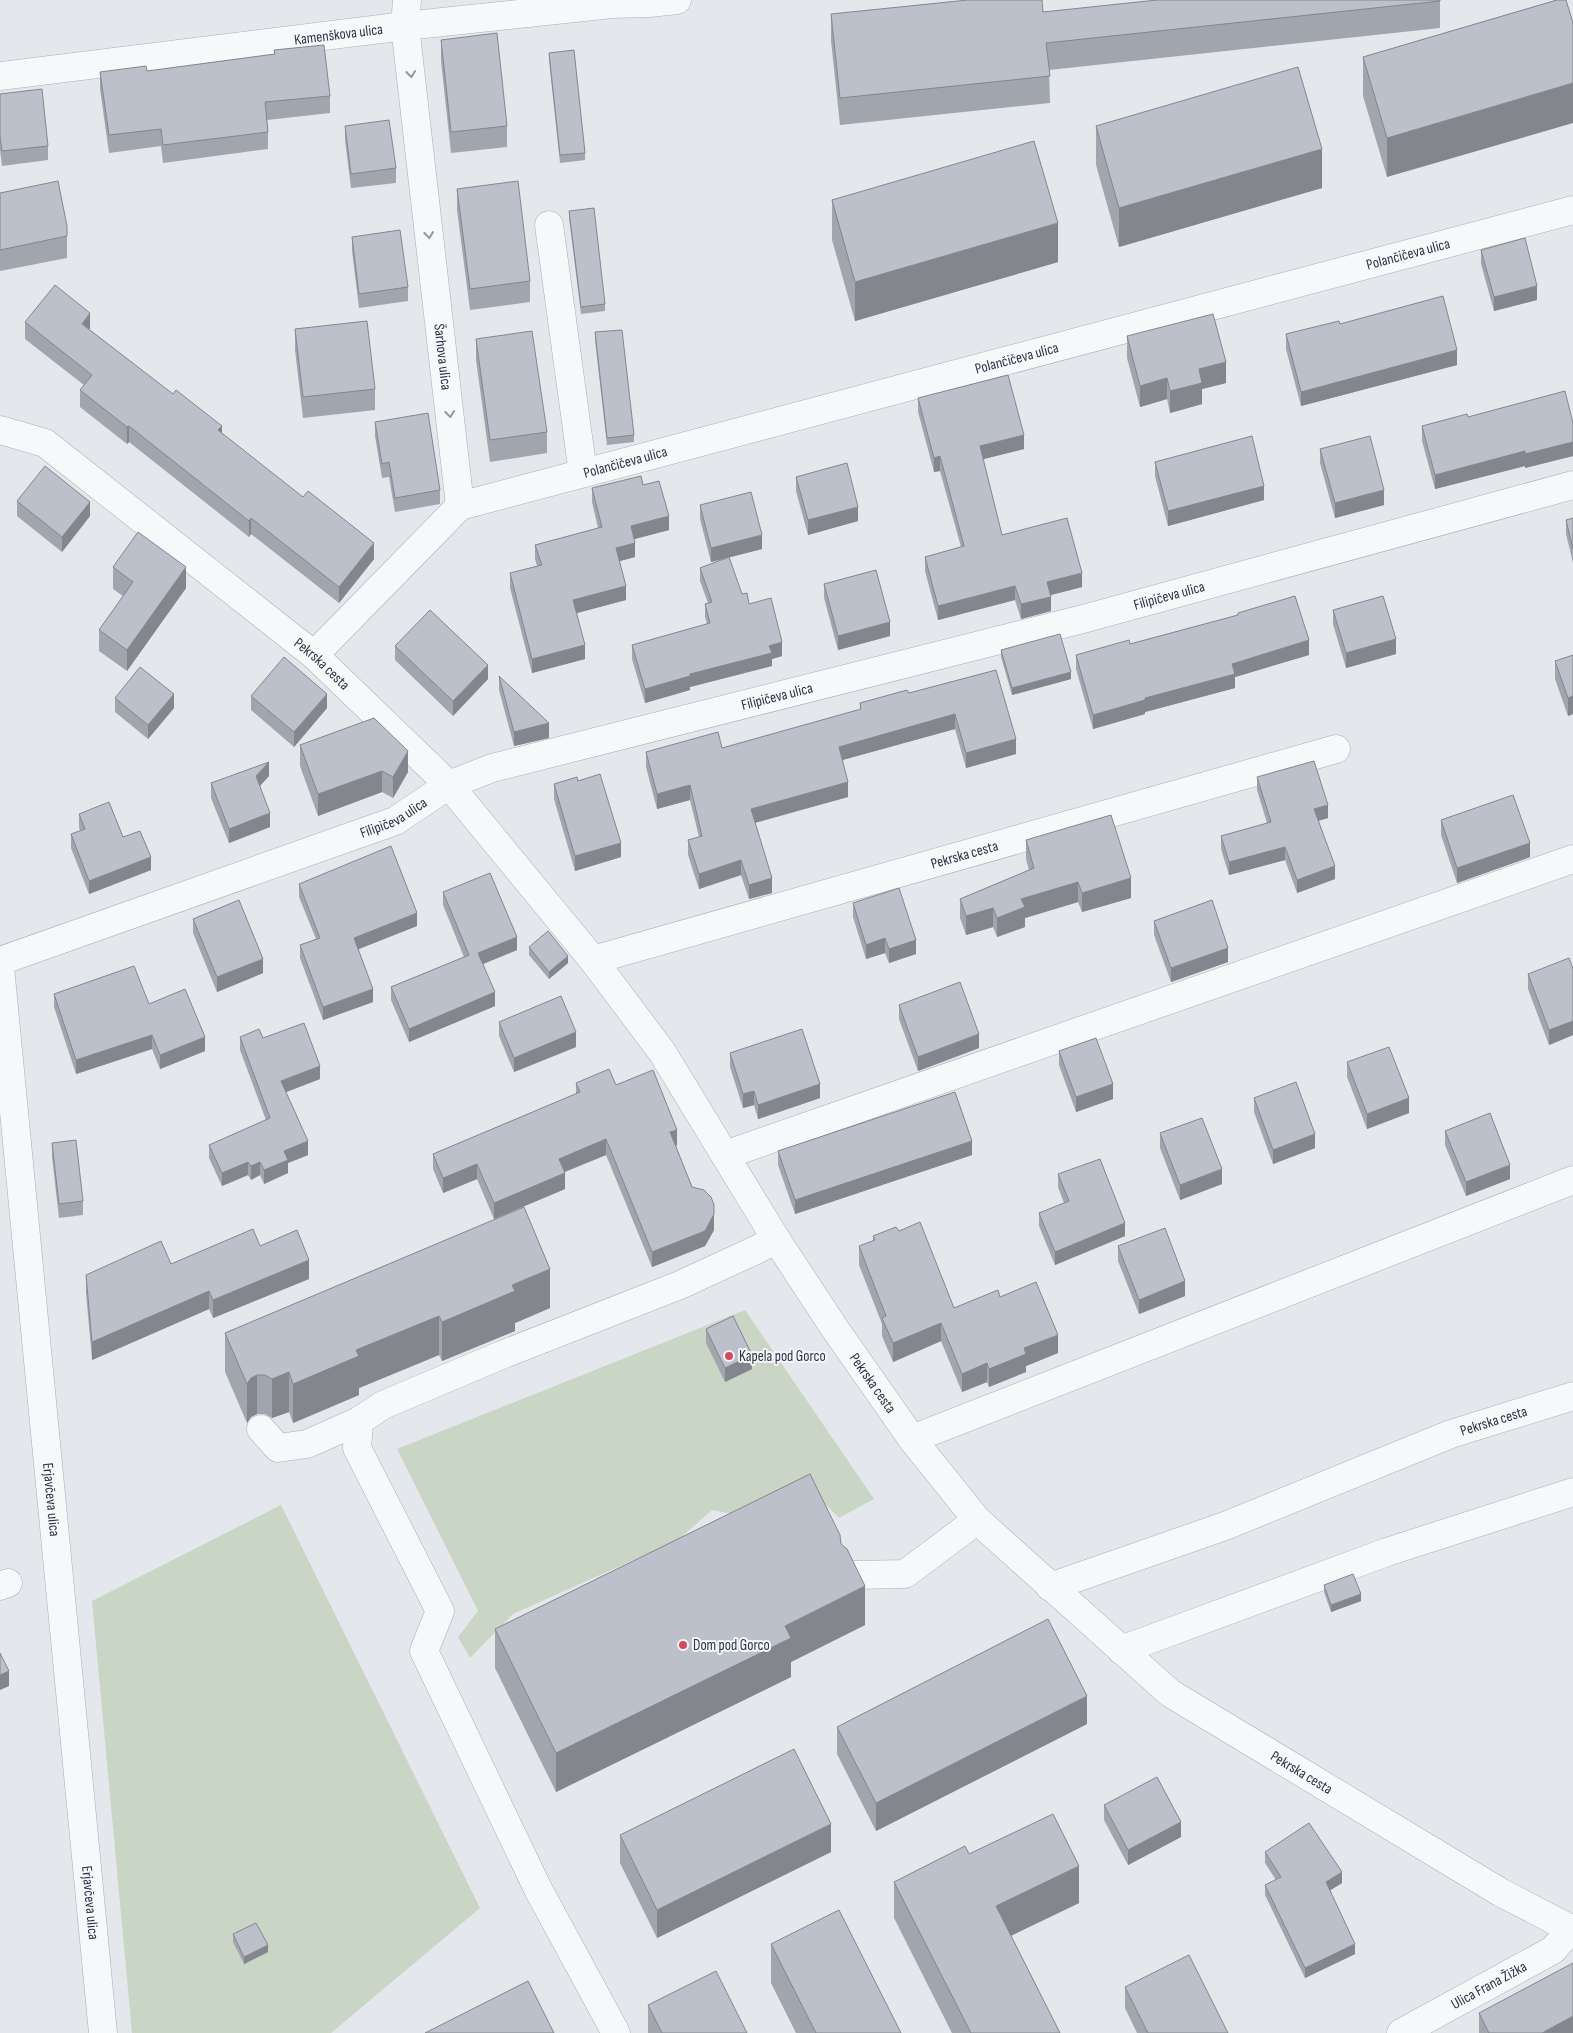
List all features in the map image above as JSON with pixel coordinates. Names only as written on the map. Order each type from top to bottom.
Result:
[{"type":"street","name":"Kamenškova ulica","points":[[0,76],[406,13],[649,3],[677,0]]},
{"type":"street","name":"Šarhova ulica","points":[[406,13],[460,506]]},
{"type":"street","name":"Polančičeva ulica","points":[[460,506],[1573,210]]},
{"type":"street","points":[[549,225],[583,473]]},
{"type":"street","name":"Pekrska cesta","points":[[0,430],[45,443],[314,655],[449,785],[593,960],[662,1052],[776,1239],[833,1326],[912,1438],[977,1520],[1120,1650],[1170,1692],[1500,1892],[1572,1929]]},
{"type":"street","name":"Filipičeva ulica","points":[[0,960],[395,821],[449,785],[492,768],[1083,619],[1573,485]]},
{"type":"street","points":[[314,655],[460,506]]},
{"type":"street","name":"Pekrska cesta","points":[[593,960],[1336,749]]},
{"type":"street","points":[[725,1155],[1573,859]]},
{"type":"street","name":"Erjavčeva ulica","points":[[0,967],[103,2033]]},
{"type":"street","points":[[912,1438],[1573,1180]]},
{"type":"street","points":[[261,1429],[278,1448],[307,1444],[359,1421],[383,1405],[504,1354],[680,1285],[776,1239]]},
{"type":"street","name":"Pekrska cesta","points":[[1050,1587],[1224,1526],[1451,1434],[1573,1396]]},
{"type":"street","points":[[359,1421],[357,1448],[440,1611],[424,1651],[538,1889],[616,2033]]},
{"type":"street","points":[[1120,1650],[1387,1552],[1573,1492]]},
{"type":"street","points":[[855,1575],[905,1574],[977,1520]]},
{"type":"street","name":"Ulica Frana Žižka","points":[[1401,2033],[1553,1950],[1572,1929]]},
{"type":"green space","points":[[745,1310],[874,1499],[839,1518],[820,1499],[760,1519],[712,1510],[678,1540],[513,1614],[470,1658],[458,1637],[478,1611],[397,1449]]},
{"type":"green space","points":[[281,1505],[480,1908],[331,2033],[132,2033],[92,1601]]},
{"type":"building","points":[[968,0],[1042,0],[1043,12],[1157,0],[1440,1],[1046,43],[1050,76],[840,98],[831,14]]},
{"type":"building","points":[[1557,0],[1566,0],[1573,23],[1573,83],[1387,138],[1363,57]]},
{"type":"building","points":[[497,33],[507,126],[451,132],[441,40]]},
{"type":"building","points":[[324,45],[330,96],[265,102],[268,132],[163,145],[161,129],[109,135],[100,72],[146,66],[147,71],[275,54],[274,50]]},
{"type":"building","points":[[574,50],[585,153],[560,155],[549,53]]},
{"type":"building","points":[[1298,67],[1322,149],[1119,208],[1096,126]]},
{"type":"building","points":[[42,89],[48,146],[2,151],[0,94]]},
{"type":"building","points":[[389,120],[396,168],[351,174],[345,126]]},
{"type":"building","points":[[1034,141],[1058,223],[855,282],[832,200]]},
{"type":"building","points":[[58,181],[67,226],[67,236],[0,250],[0,193]]},
{"type":"building","points":[[518,181],[530,281],[470,289],[457,189]]},
{"type":"building","points":[[594,208],[605,304],[581,307],[569,211]]},
{"type":"building","points":[[400,230],[408,287],[359,294],[352,237]]},
{"type":"building","points":[[1525,238],[1537,286],[1494,297],[1481,250]]},
{"type":"building","points":[[55,285],[90,313],[82,324],[173,394],[176,390],[222,426],[218,430],[303,497],[308,491],[374,543],[339,587],[251,518],[249,521],[129,426],[127,427],[80,390],[92,375],[25,322]]},
{"type":"building","points":[[1443,296],[1457,350],[1301,392],[1286,334],[1339,321],[1340,324]]},
{"type":"building","points":[[1213,314],[1226,362],[1199,369],[1202,383],[1170,391],[1167,378],[1140,386],[1127,336]]},
{"type":"building","points":[[367,321],[375,389],[303,397],[295,329]]},
{"type":"building","points":[[622,330],[634,435],[607,438],[595,332]]},
{"type":"building","points":[[532,331],[547,432],[490,440],[476,339]]},
{"type":"building","points":[[1008,375],[1024,435],[980,446],[1002,535],[1067,518],[1082,573],[1047,582],[1051,597],[1021,604],[1015,586],[938,606],[925,557],[964,546],[940,456],[934,458],[918,398]]},
{"type":"building","points":[[1565,391],[1573,423],[1573,442],[1525,454],[1525,451],[1435,475],[1422,426],[1467,414],[1468,417]]},
{"type":"building","points":[[428,413],[440,490],[395,498],[389,462],[382,464],[375,422]]},
{"type":"building","points":[[1252,436],[1264,486],[1168,511],[1155,462]]},
{"type":"building","points":[[1370,436],[1384,490],[1335,503],[1320,449]]},
{"type":"building","points":[[847,463],[858,507],[808,520],[796,477]]},
{"type":"building","points":[[45,466],[90,502],[62,537],[17,501]]},
{"type":"building","points":[[641,476],[643,485],[659,481],[669,516],[631,526],[635,543],[616,548],[626,586],[573,600],[585,645],[532,659],[510,573],[542,565],[535,545],[602,527],[592,488]]},
{"type":"building","points":[[751,492],[762,535],[711,548],[700,505]]},
{"type":"building","points":[[1573,518],[1573,549],[1566,520]]},
{"type":"building","points":[[138,532],[186,567],[127,650],[99,630],[133,582],[113,567]]},
{"type":"building","points":[[729,557],[742,594],[747,593],[749,604],[771,598],[782,642],[769,646],[772,653],[690,674],[690,676],[645,689],[632,645],[710,623],[705,604],[712,602],[700,568]]},
{"type":"building","points":[[876,570],[890,622],[838,636],[824,584]]},
{"type":"building","points":[[1295,596],[1309,640],[1232,664],[1235,674],[1145,698],[1145,700],[1093,715],[1076,655],[1129,640],[1130,644],[1238,615],[1238,613]]},
{"type":"building","points":[[1383,596],[1396,639],[1346,653],[1333,610]]},
{"type":"building","points":[[430,610],[488,665],[453,701],[395,646]]},
{"type":"building","points":[[1060,634],[1071,672],[1012,688],[1001,650]]},
{"type":"building","points":[[1573,655],[1573,696],[1568,698],[1555,661]]},
{"type":"building","points":[[284,657],[327,694],[294,732],[251,696]]},
{"type":"building","points":[[140,667],[174,694],[148,725],[115,698]]},
{"type":"building","points":[[996,670],[1016,739],[966,753],[955,714],[839,747],[848,782],[751,809],[772,878],[749,885],[741,860],[699,874],[688,840],[702,836],[690,785],[657,794],[646,752],[718,732],[722,748],[861,709],[860,703],[907,690],[909,693]]},
{"type":"building","points":[[499,676],[549,723],[514,732]]},
{"type":"building","points":[[374,718],[408,751],[393,777],[382,771],[318,794],[300,745]]},
{"type":"building","points":[[1314,761],[1328,805],[1314,809],[1335,866],[1297,880],[1285,847],[1229,862],[1221,836],[1271,822],[1257,777]]},
{"type":"building","points":[[269,762],[256,776],[270,813],[229,829],[211,783]]},
{"type":"building","points":[[600,774],[621,843],[575,856],[554,784],[577,777],[578,781]]},
{"type":"building","points":[[1513,795],[1530,843],[1457,868],[1441,820]]},
{"type":"building","points":[[109,802],[123,837],[140,831],[151,857],[89,881],[71,834],[85,829],[79,814]]},
{"type":"building","points":[[1111,815],[1131,878],[1082,893],[1078,882],[1021,899],[1025,907],[997,918],[993,908],[966,916],[960,899],[1034,868],[1026,840]]},
{"type":"building","points":[[391,846],[417,913],[354,938],[373,989],[323,1007],[300,945],[320,938],[299,884]]},
{"type":"building","points":[[490,873],[517,937],[478,953],[495,992],[409,1029],[391,987],[469,955],[443,892]]},
{"type":"building","points":[[899,888],[916,940],[889,949],[885,938],[866,945],[853,903]]},
{"type":"building","points":[[239,900],[263,959],[217,977],[193,919]]},
{"type":"building","points":[[1212,900],[1228,948],[1171,968],[1154,921]]},
{"type":"building","points":[[548,931],[568,956],[549,972],[529,947]]},
{"type":"building","points":[[1569,958],[1573,969],[1573,1021],[1549,1030],[1528,974]]},
{"type":"building","points":[[134,966],[149,1004],[185,989],[205,1037],[160,1055],[152,1035],[76,1060],[54,994]]},
{"type":"building","points":[[960,982],[979,1034],[918,1057],[899,1005]]},
{"type":"building","points":[[561,996],[576,1032],[514,1058],[499,1022]]},
{"type":"building","points":[[304,1023],[320,1066],[281,1081],[308,1141],[284,1151],[288,1160],[264,1170],[260,1162],[251,1166],[248,1162],[222,1173],[209,1145],[270,1118],[240,1037],[259,1029],[263,1038]]},
{"type":"building","points":[[802,1029],[820,1084],[758,1105],[754,1091],[743,1094],[730,1053]]},
{"type":"building","points":[[1096,1038],[1113,1084],[1076,1097],[1059,1051]]},
{"type":"building","points":[[1389,1047],[1409,1098],[1367,1114],[1347,1062]]},
{"type":"building","points":[[609,1069],[616,1085],[653,1070],[677,1130],[670,1132],[692,1187],[704,1190],[711,1197],[714,1205],[714,1214],[705,1231],[652,1252],[606,1139],[559,1159],[565,1173],[494,1203],[477,1164],[443,1178],[433,1154],[580,1092],[576,1083]]},
{"type":"building","points":[[1296,1082],[1315,1134],[1273,1150],[1254,1098]]},
{"type":"building","points":[[955,1092],[972,1141],[795,1200],[778,1151]]},
{"type":"building","points":[[1490,1113],[1510,1165],[1466,1182],[1445,1131]]},
{"type":"building","points":[[1202,1118],[1222,1169],[1180,1185],[1160,1133]]},
{"type":"building","points":[[76,1140],[83,1201],[59,1204],[52,1143]]},
{"type":"building","points":[[1100,1159],[1125,1223],[1055,1252],[1039,1213],[1069,1201],[1058,1174]]},
{"type":"building","points":[[524,1207],[550,1269],[512,1285],[515,1291],[442,1322],[439,1316],[356,1350],[359,1356],[293,1384],[289,1372],[272,1379],[265,1375],[257,1375],[251,1378],[247,1384],[225,1333]]},
{"type":"building","points":[[920,1222],[954,1308],[998,1290],[1000,1297],[1036,1282],[1058,1335],[1024,1348],[1026,1354],[989,1369],[987,1363],[962,1374],[941,1323],[893,1343],[882,1318],[886,1316],[859,1246],[875,1240],[873,1236],[896,1227],[899,1231]]},
{"type":"building","points":[[1165,1228],[1185,1281],[1139,1300],[1118,1246]]},
{"type":"building","points":[[253,1229],[260,1246],[297,1230],[309,1260],[213,1300],[209,1291],[92,1342],[86,1275],[161,1241],[171,1264]]},
{"type":"building","points":[[733,1316],[752,1355],[725,1368],[706,1329]]},
{"type":"building","name":"Dom pod Gorco","points":[[810,1474],[840,1535],[841,1544],[847,1549],[865,1586],[785,1626],[791,1638],[556,1753],[495,1629]]},
{"type":"building","points":[[1353,1574],[1361,1594],[1331,1605],[1324,1585]]},
{"type":"building","points":[[1048,1619],[1087,1696],[876,1803],[837,1727]]},
{"type":"building","points":[[0,1653],[9,1671],[0,1675]]},
{"type":"building","points":[[794,1749],[831,1824],[657,1910],[620,1835]]},
{"type":"building","points":[[1157,1777],[1181,1822],[1128,1850],[1104,1805]]},
{"type":"building","points":[[1053,1814],[1079,1866],[996,1906],[1060,2033],[971,2033],[894,1882],[965,1846],[969,1854]]},
{"type":"building","points":[[1309,1823],[1342,1872],[1326,1882],[1355,1944],[1305,1968],[1265,1885],[1281,1877],[1265,1852]]},
{"type":"building","points":[[839,1910],[901,2033],[816,2033],[771,1944]]},
{"type":"building","points":[[256,1923],[268,1945],[244,1957],[233,1934]]},
{"type":"building","points":[[1189,1955],[1228,2033],[1148,2033],[1125,1987]]},
{"type":"building","points":[[1573,1963],[1573,2016],[1542,2033],[1489,2033],[1479,2013]]},
{"type":"building","points":[[716,1971],[747,2033],[662,2033],[648,2005]]},
{"type":"building","points":[[528,1981],[554,2033],[425,2033]]},
{"type":"place","name":"Kapela pod Gorco","points":[[729,1356]]},
{"type":"place","name":"Dom pod Gorco","points":[[683,1645]]}]
